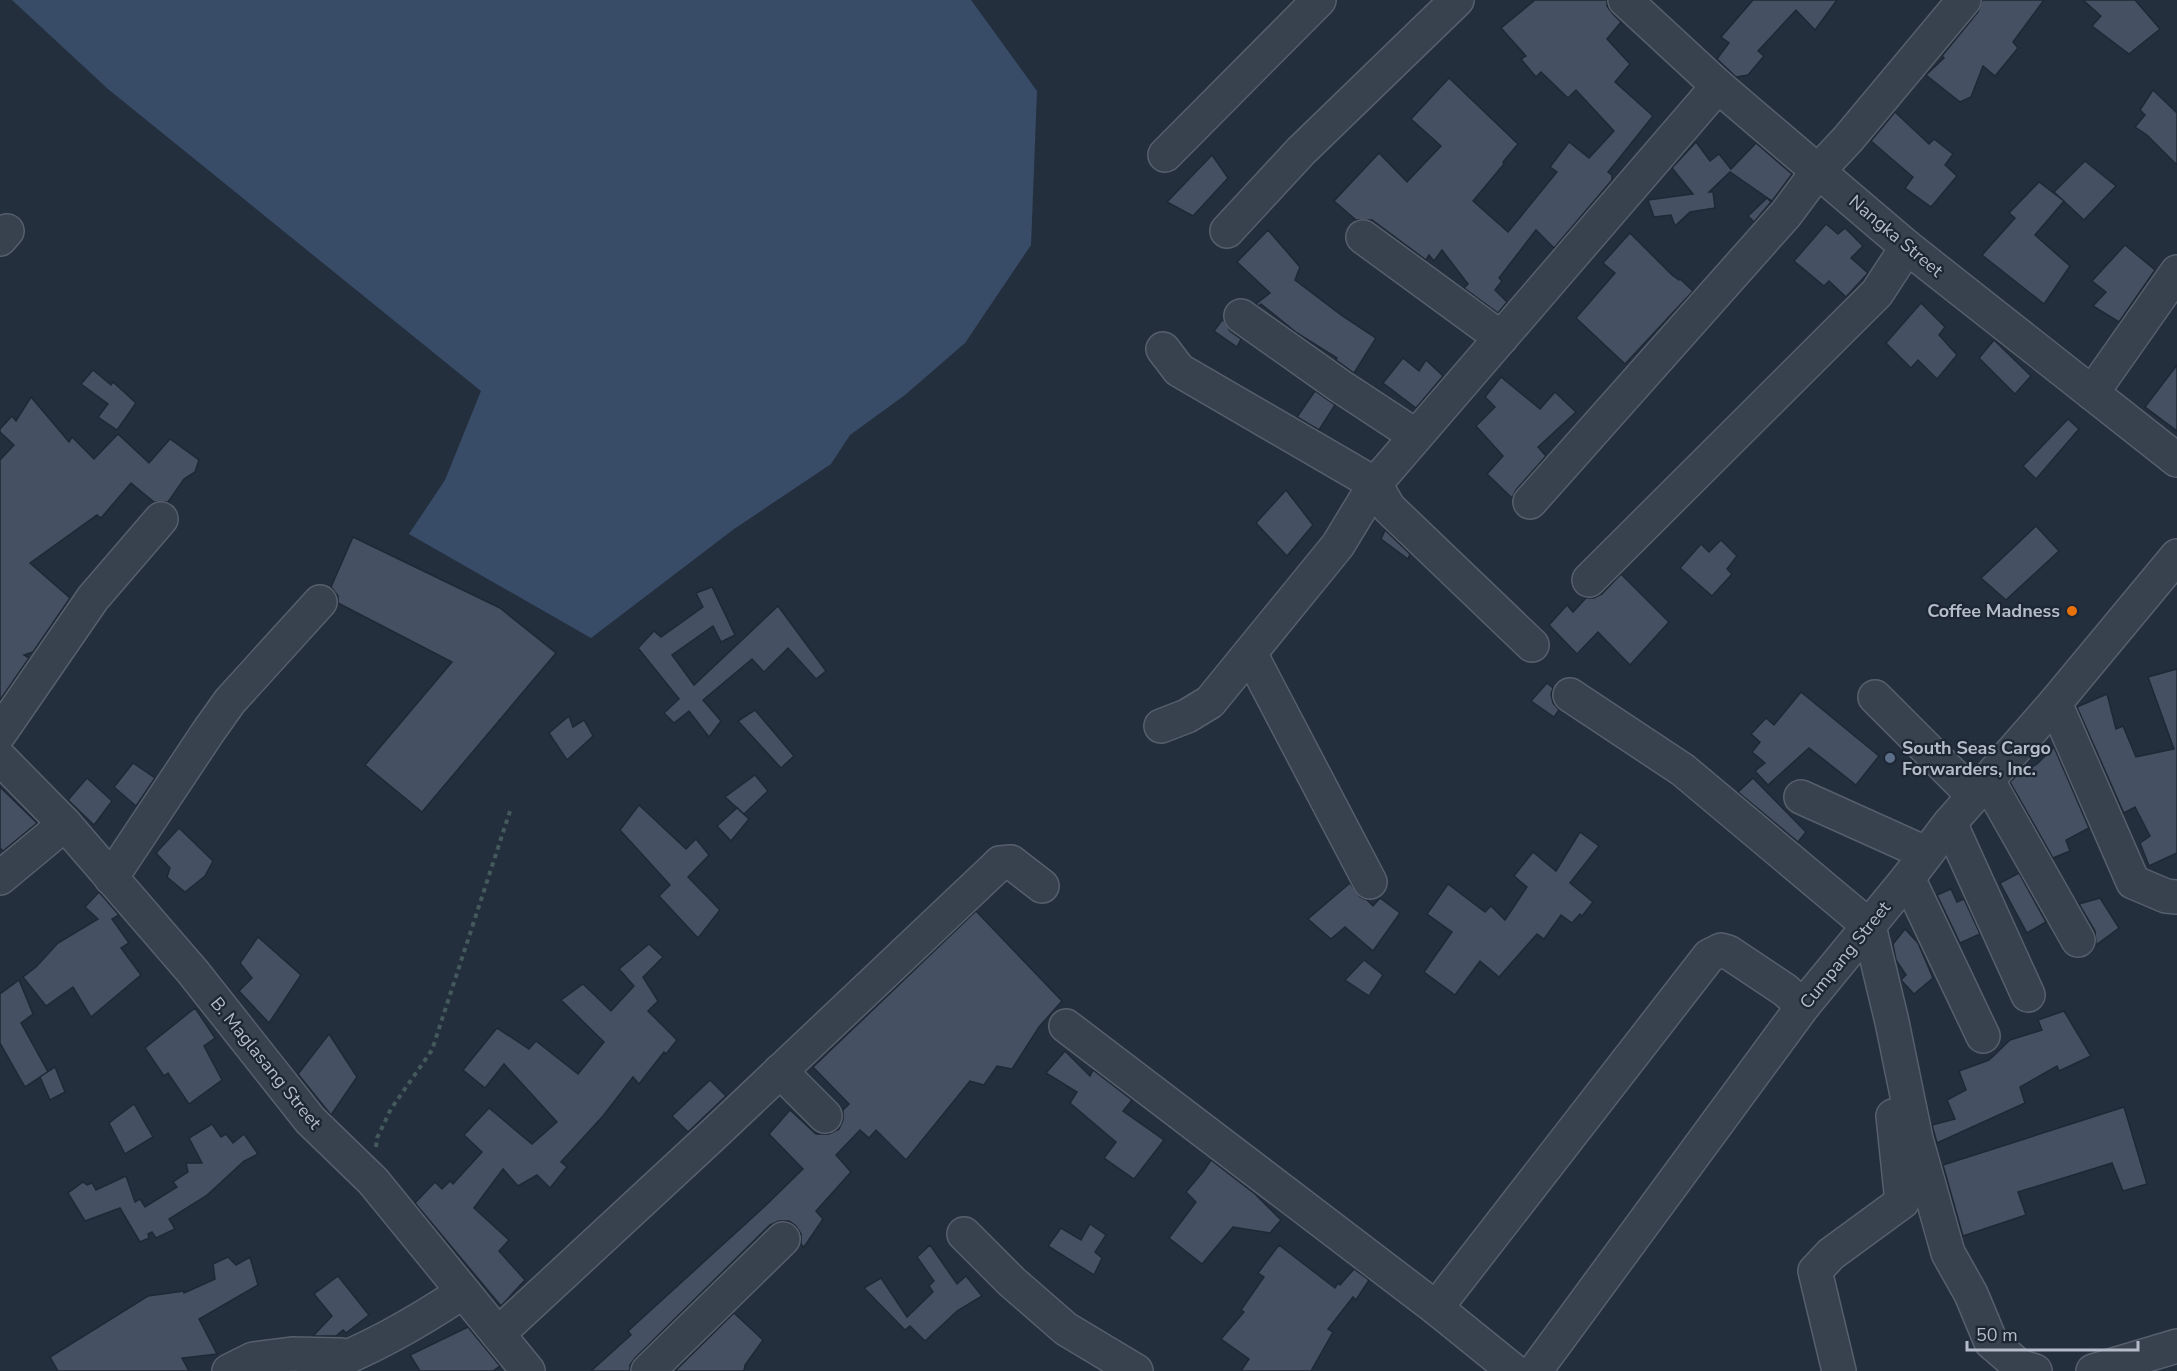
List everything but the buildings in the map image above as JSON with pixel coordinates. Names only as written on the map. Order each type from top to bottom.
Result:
[{"type":"street","points":[[1165,155],[1319,0]]},
{"type":"street","points":[[1227,231],[1301,151],[1457,0]]},
{"type":"street","name":"Nangka Street","points":[[1625,0],[1718,86],[1907,247],[2177,460]]},
{"type":"street","points":[[1530,501],[1786,214],[1818,171],[1848,139],[1964,0]]},
{"type":"street","points":[[1161,726],[1187,716],[1210,702],[1338,545],[1376,484],[1718,86]]},
{"type":"street","points":[[1363,237],[1501,338]]},
{"type":"street","points":[[1589,580],[1877,292],[1907,247]]},
{"type":"street","points":[[2092,393],[2177,272]]},
{"type":"street","points":[[1241,316],[1416,436]]},
{"type":"street","points":[[1163,349],[1179,370],[1376,484],[1389,508],[1532,645]]},
{"type":"street","points":[[0,733],[93,598],[161,519]]},
{"type":"street","name":"Cumpang Street","points":[[1535,1371],[1803,1006],[1950,823],[2055,703],[2177,556]]},
{"type":"street","points":[[111,878],[225,709],[320,602]]},
{"type":"street","points":[[1250,653],[1370,882]]},
{"type":"street","points":[[1570,695],[1683,770],[1862,935],[1893,1022],[1916,1139],[1948,1254],[1971,1294],[1991,1342],[2019,1366],[2035,1371]]},
{"type":"street","points":[[1875,697],[1981,789],[2078,940]]},
{"type":"street","points":[[2055,703],[2133,882],[2166,896],[2177,897]]},
{"type":"street","name":"B. Maglasang Street","points":[[0,758],[65,824],[193,972],[310,1120],[373,1181],[528,1371]]},
{"type":"street","points":[[1801,797],[1912,847],[1916,867],[1983,1036]]},
{"type":"street","points":[[1950,823],[2028,995]]},
{"type":"street","points":[[0,878],[65,824]]},
{"type":"street","points":[[498,1334],[1000,863],[1011,862],[1042,886]]},
{"type":"street","points":[[1839,1371],[1815,1271],[1831,1254],[1902,1202],[1892,1106],[1863,989],[1862,935]]},
{"type":"street","points":[[1436,1308],[1709,956],[1721,951],[1728,952],[1785,990],[1803,1006]]},
{"type":"street","points":[[1066,1026],[1436,1308],[1514,1371]]},
{"type":"street","points":[[780,1071],[825,1116]]},
{"type":"street","points":[[964,1234],[1012,1282],[1066,1329],[1136,1371]]},
{"type":"street","points":[[648,1371],[783,1239]]},
{"type":"street","points":[[313,1371],[355,1355],[417,1322],[463,1292]]},
{"type":"street","points":[[2093,1371],[2177,1346]]},
{"type":"street","points":[[228,1371],[253,1359],[292,1354],[355,1355]]},
{"type":"path","points":[[373,1181],[377,1138],[392,1109],[432,1050],[511,808]]},
{"type":"water","points":[[12,0],[971,0],[1037,91],[1031,245],[965,343],[905,395],[850,435],[831,464],[734,529],[591,638],[409,534],[445,480],[481,391],[108,89]]},
{"type":"place","name":"Coffee Madness","points":[[2072,611]]},
{"type":"place","name":"South Seas Cargo Forwarders, Inc.","points":[[1890,758]]}]
